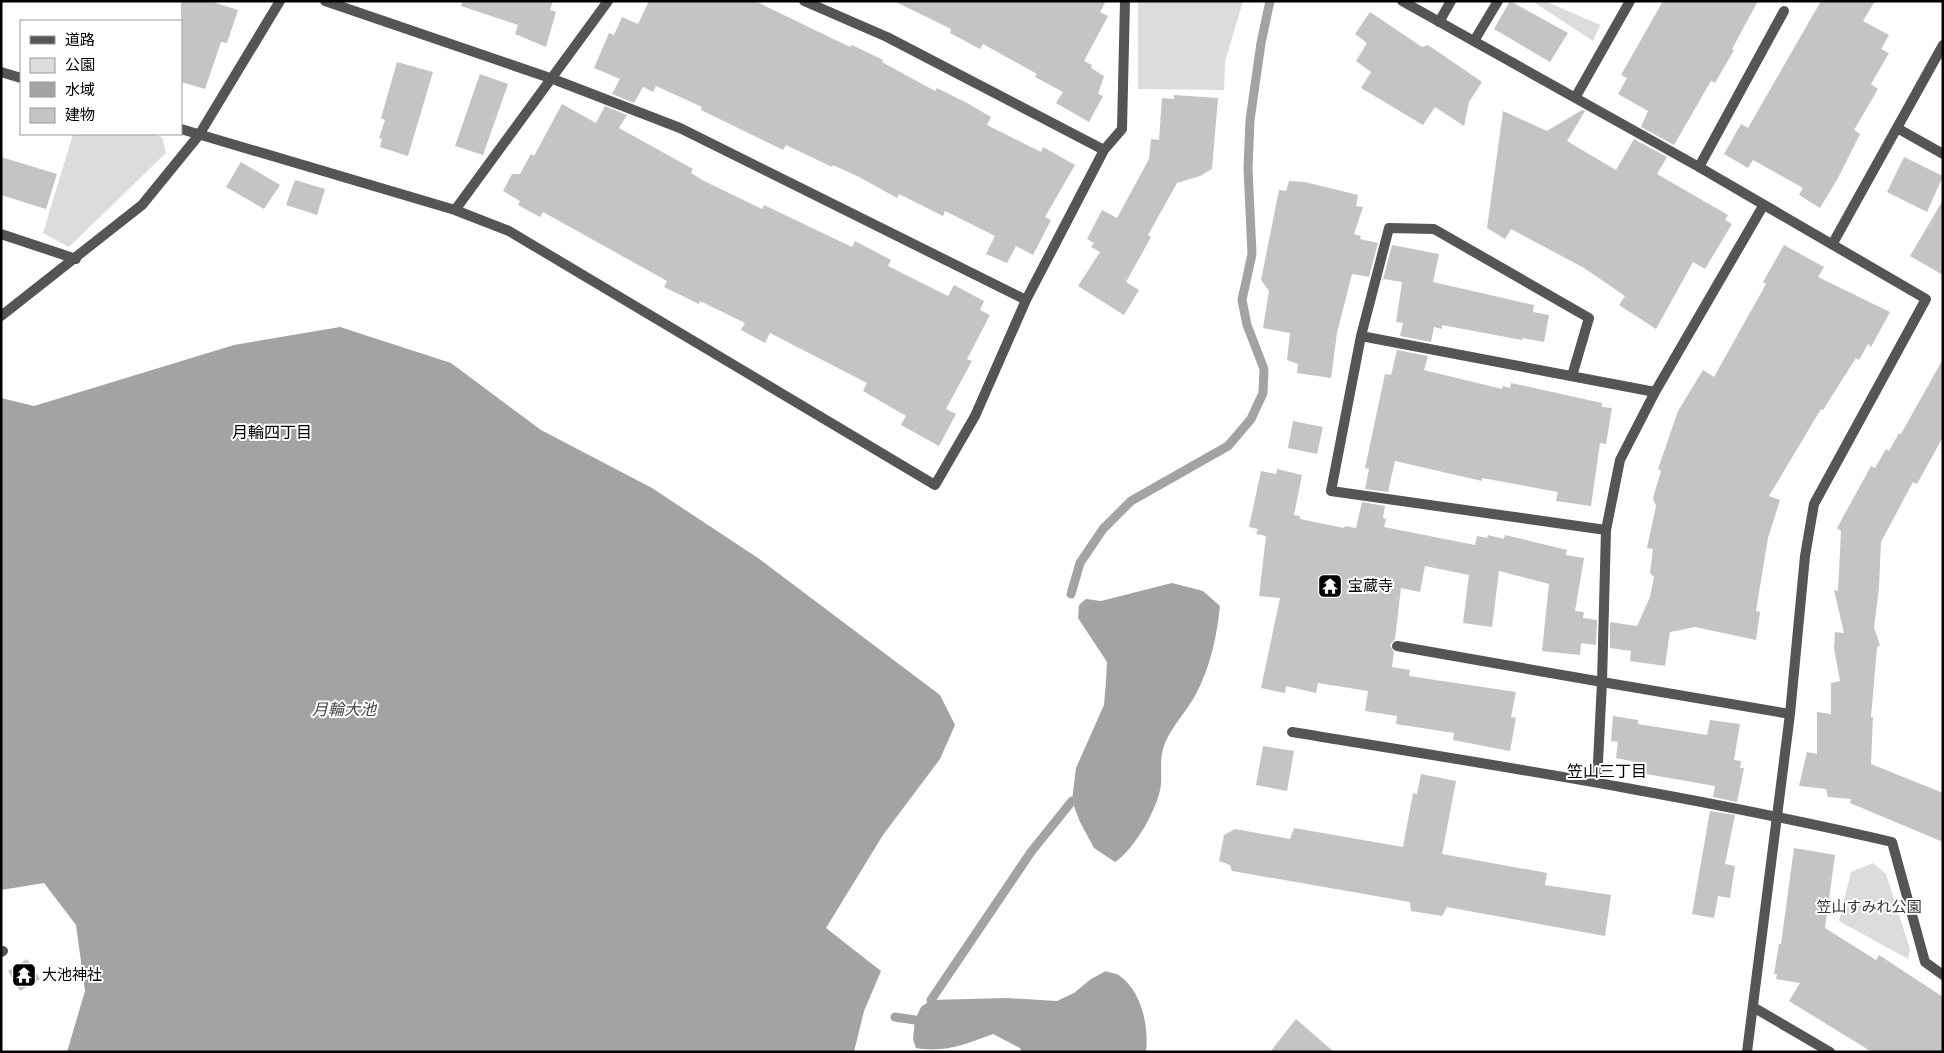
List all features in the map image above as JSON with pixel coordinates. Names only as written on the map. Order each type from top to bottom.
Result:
[{"type":"street","points":[[1,316],[76,259],[142,204],[199,135],[280,1]]},
{"type":"street","points":[[325,1],[553,79],[680,128],[1026,300]]},
{"type":"street","points":[[455,210],[553,79],[608,1]]},
{"type":"street","points":[[804,1],[887,37],[1104,150]]},
{"type":"street","points":[[182,129],[455,210],[509,231],[935,485],[975,416],[1026,300],[1104,150],[1122,129],[1125,1]]},
{"type":"street","points":[[1402,1],[1699,167],[1763,206],[1833,243],[1926,298],[1814,504],[1805,556],[1790,714],[1747,1052]]},
{"type":"street","points":[[1439,22],[1450,1]]},
{"type":"street","points":[[1474,42],[1498,1]]},
{"type":"street","points":[[1575,98],[1630,1]]},
{"type":"street","points":[[1699,167],[1784,11]]},
{"type":"street","points":[[1833,243],[1943,45]]},
{"type":"street","points":[[1,72],[20,78]]},
{"type":"street","points":[[1897,128],[1943,154]]},
{"type":"street","points":[[1597,782],[1606,530],[1620,460],[1655,392],[1763,206]]},
{"type":"street","points":[[1572,376],[1589,318],[1434,229],[1389,228],[1361,336],[1331,491],[1606,530]]},
{"type":"street","points":[[1,234],[76,259]]},
{"type":"street","points":[[1361,336],[1655,392]]},
{"type":"street","points":[[1397,646],[1790,714]]},
{"type":"street","points":[[1292,732],[1597,782],[1778,815],[1892,842],[1925,962],[1943,975]]},
{"type":"street","points":[[1753,1006],[1830,1052]]},
{"type":"green space","points":[[1138,1],[1243,1],[1225,62],[1224,90],[1138,89]]},
{"type":"green space","points":[[1532,1],[1545,1],[1600,25],[1593,41]]},
{"type":"green space","points":[[73,135],[153,135],[162,137],[166,153],[69,247],[43,233]]},
{"type":"green space","name":"笠山すみれ公園","points":[[1873,863],[1886,874],[1910,949],[1908,959],[1839,921],[1851,872]]},
{"type":"water","name":"月輪大池","points":[[340,327],[451,363],[541,430],[652,488],[758,558],[940,695],[955,725],[940,759],[883,835],[826,928],[881,971],[864,1011],[854,1052],[67,1052],[85,991],[76,925],[44,883],[1,890],[1,398],[34,406],[234,345]]},
{"type":"water","points":[[1172,583],[1203,591],[1220,606],[1215,640],[1201,684],[1163,748],[1161,784],[1151,816],[1130,848],[1115,862],[1094,848],[1080,822],[1072,801],[1076,768],[1104,705],[1107,662],[1078,618],[1079,605],[1086,599],[1101,601]]},
{"type":"water","points":[[1106,971],[1117,974],[1128,983],[1139,1000],[1145,1021],[1146,1052],[1022,1052],[1020,1048],[993,1034],[946,1048],[916,1048],[913,1039],[915,1020],[921,1007],[931,1000],[1006,998],[1057,1001],[1074,993],[1091,979]]},
{"type":"building","points":[[181,1],[210,1],[238,10],[227,43],[221,42],[205,89],[182,82]]},
{"type":"building","points":[[462,1],[553,1],[550,10],[556,12],[546,47],[515,34],[518,25],[461,6]]},
{"type":"building","points":[[649,1],[755,1],[850,47],[852,45],[883,60],[882,62],[935,91],[937,88],[967,103],[991,117],[987,125],[1041,152],[1043,147],[1075,165],[1045,217],[1051,220],[1033,255],[1016,246],[1007,263],[986,254],[995,236],[945,211],[943,216],[899,194],[897,198],[859,177],[833,165],[832,167],[786,145],[783,150],[701,110],[702,107],[656,86],[653,92],[643,87],[634,103],[612,94],[620,79],[594,68],[609,33],[614,35],[622,17],[638,24]]},
{"type":"building","points":[[894,1],[1106,1],[1100,12],[1108,16],[1084,61],[1092,65],[1091,68],[1104,76],[1098,94],[1103,96],[1089,122],[1056,103],[1063,92],[1035,77],[1037,74],[983,44],[980,49],[950,33],[951,29]]},
{"type":"building","points":[[1510,1],[1568,33],[1550,62],[1494,29]]},
{"type":"building","points":[[1663,1],[1758,1],[1732,49],[1734,50],[1715,83],[1711,81],[1674,145],[1641,127],[1648,111],[1618,94],[1627,78],[1621,75]]},
{"type":"building","points":[[1821,1],[1875,1],[1863,21],[1889,35],[1881,49],[1889,53],[1871,84],[1878,89],[1854,130],[1860,134],[1838,178],[1820,208],[1799,195],[1803,188],[1753,160],[1748,168],[1724,154],[1741,124],[1748,128]]},
{"type":"building","points":[[1370,12],[1422,47],[1428,45],[1482,82],[1469,102],[1464,126],[1435,107],[1423,125],[1361,88],[1371,72],[1356,61],[1367,43],[1355,34]]},
{"type":"building","points":[[397,62],[433,72],[408,156],[380,147],[382,139],[379,138],[385,120],[381,118]]},
{"type":"building","points":[[480,74],[508,84],[483,155],[455,146]]},
{"type":"building","points":[[1174,95],[1218,98],[1212,169],[1200,176],[1177,183],[1148,235],[1151,237],[1126,282],[1139,290],[1124,315],[1078,286],[1100,252],[1091,247],[1094,243],[1087,239],[1102,210],[1117,218],[1149,159],[1151,139],[1159,140],[1162,98],[1174,99]]},
{"type":"building","points":[[562,104],[596,123],[605,106],[627,115],[619,128],[693,169],[691,173],[704,181],[762,209],[764,205],[852,247],[855,241],[891,260],[888,266],[948,296],[954,285],[984,301],[980,310],[990,315],[967,359],[972,361],[946,409],[956,414],[939,446],[901,425],[906,416],[863,391],[867,383],[770,333],[765,343],[741,330],[745,323],[700,301],[699,304],[664,287],[667,281],[543,212],[540,217],[518,205],[520,201],[503,191],[512,174],[520,174],[531,154],[534,156]]},
{"type":"building","points":[[1582,110],[1585,111],[1567,141],[1616,170],[1634,139],[1667,157],[1657,174],[1728,215],[1725,220],[1732,224],[1705,269],[1693,262],[1656,329],[1619,305],[1625,296],[1584,268],[1511,229],[1505,239],[1487,228],[1503,111],[1547,131]]},
{"type":"building","points":[[1,157],[57,174],[46,209],[1,195]]},
{"type":"building","points":[[1904,157],[1943,176],[1927,212],[1887,192]]},
{"type":"building","points":[[241,162],[280,185],[264,209],[226,187]]},
{"type":"building","points":[[295,180],[325,189],[317,215],[286,205]]},
{"type":"building","points":[[1289,181],[1305,182],[1358,195],[1356,206],[1363,207],[1354,234],[1361,236],[1360,239],[1378,243],[1369,277],[1352,274],[1337,333],[1331,378],[1297,373],[1298,364],[1287,360],[1290,333],[1263,328],[1269,291],[1261,280],[1279,190],[1286,191]]},
{"type":"building","points":[[1943,200],[1943,275],[1910,256]]},
{"type":"building","points":[[1392,245],[1439,254],[1433,282],[1534,305],[1533,312],[1549,315],[1544,342],[1523,338],[1522,340],[1442,325],[1442,329],[1434,327],[1431,342],[1400,336],[1403,323],[1396,322],[1402,282],[1383,279]]},
{"type":"building","points":[[1784,245],[1824,267],[1818,277],[1890,312],[1871,347],[1868,344],[1859,360],[1856,358],[1823,410],[1821,409],[1769,496],[1780,500],[1768,538],[1756,611],[1760,612],[1756,640],[1695,627],[1670,632],[1665,666],[1630,661],[1631,651],[1610,648],[1610,622],[1637,626],[1650,597],[1654,577],[1650,573],[1653,549],[1647,548],[1656,506],[1653,498],[1661,471],[1658,469],[1678,411],[1703,370],[1714,377],[1766,284],[1763,282]]},
{"type":"building","points":[[1397,350],[1428,356],[1424,370],[1502,389],[1503,386],[1510,388],[1511,383],[1602,403],[1602,407],[1612,408],[1606,444],[1600,443],[1591,506],[1556,501],[1558,492],[1482,478],[1482,481],[1395,461],[1388,492],[1365,489],[1369,469],[1365,468],[1385,374],[1391,375]]},
{"type":"building","points":[[1943,359],[1943,437],[1917,484],[1913,482],[1881,542],[1879,587],[1874,628],[1880,645],[1877,647],[1871,717],[1873,717],[1871,764],[1943,793],[1943,842],[1850,803],[1851,799],[1828,797],[1826,789],[1799,786],[1807,752],[1817,754],[1817,712],[1831,714],[1831,683],[1840,681],[1834,648],[1835,632],[1844,633],[1834,590],[1838,591],[1841,531],[1837,528],[1871,466],[1875,468],[1886,449],[1889,451],[1899,433],[1901,434]]},
{"type":"building","points":[[1293,421],[1323,427],[1317,454],[1288,448]]},
{"type":"building","points":[[1277,469],[1302,475],[1294,515],[1300,516],[1300,519],[1344,528],[1345,526],[1356,528],[1362,502],[1385,506],[1383,518],[1386,519],[1384,527],[1475,545],[1477,536],[1487,538],[1488,535],[1504,539],[1505,535],[1567,550],[1566,555],[1584,558],[1575,611],[1584,612],[1583,618],[1597,620],[1596,645],[1581,643],[1580,655],[1542,651],[1549,584],[1499,571],[1492,627],[1463,623],[1469,575],[1425,566],[1420,592],[1401,588],[1395,639],[1390,645],[1394,652],[1392,667],[1410,670],[1409,676],[1516,692],[1511,717],[1516,718],[1510,751],[1453,740],[1454,733],[1396,724],[1397,716],[1365,711],[1368,691],[1318,683],[1316,693],[1286,686],[1285,693],[1261,688],[1280,598],[1259,596],[1266,536],[1256,534],[1258,529],[1249,527],[1261,471],[1276,474]]},
{"type":"building","points":[[1613,716],[1638,720],[1638,724],[1707,735],[1710,720],[1740,724],[1734,760],[1741,761],[1740,768],[1744,768],[1737,802],[1713,797],[1715,786],[1635,772],[1636,762],[1616,758],[1618,742],[1611,741]]},
{"type":"building","points":[[1263,746],[1294,751],[1287,791],[1256,785]]},
{"type":"building","points":[[1421,774],[1456,781],[1442,854],[1547,873],[1545,885],[1611,895],[1605,936],[1447,907],[1442,916],[1411,911],[1410,902],[1232,871],[1230,865],[1219,861],[1224,835],[1235,829],[1290,839],[1294,828],[1403,847],[1413,793],[1417,794]]},
{"type":"building","points":[[1710,811],[1735,815],[1725,864],[1735,866],[1730,898],[1718,896],[1714,918],[1692,914]]},
{"type":"building","points":[[1794,848],[1835,855],[1825,928],[1876,960],[1879,955],[1943,997],[1943,1052],[1872,1052],[1789,1001],[1800,983],[1776,979],[1777,974],[1774,974],[1779,944],[1781,944]]},
{"type":"building","name":"大池神社","points":[[27,959],[40,979],[20,991],[8,971]]},
{"type":"building","points":[[1296,1019],[1334,1052],[1270,1052]]},
{"type":"waterway","points":[[1071,594],[1080,563],[1103,529],[1131,501],[1228,446],[1251,419],[1263,393],[1264,369],[1247,325],[1242,300],[1252,254],[1248,168],[1250,120],[1261,43],[1270,1]]},
{"type":"waterway","points":[[931,1000],[1031,852],[1072,801]]},
{"type":"waterway","points":[[895,1017],[915,1020]]},
{"type":"place","name":"宝蔵寺","points":[[1330,586]]},
{"type":"place","name":"大池神社","points":[[24,975]]},
{"type":"district","name":"月輪四丁目","points":[[272,432]]},
{"type":"district","name":"笠山三丁目","points":[[1607,771]]}]
